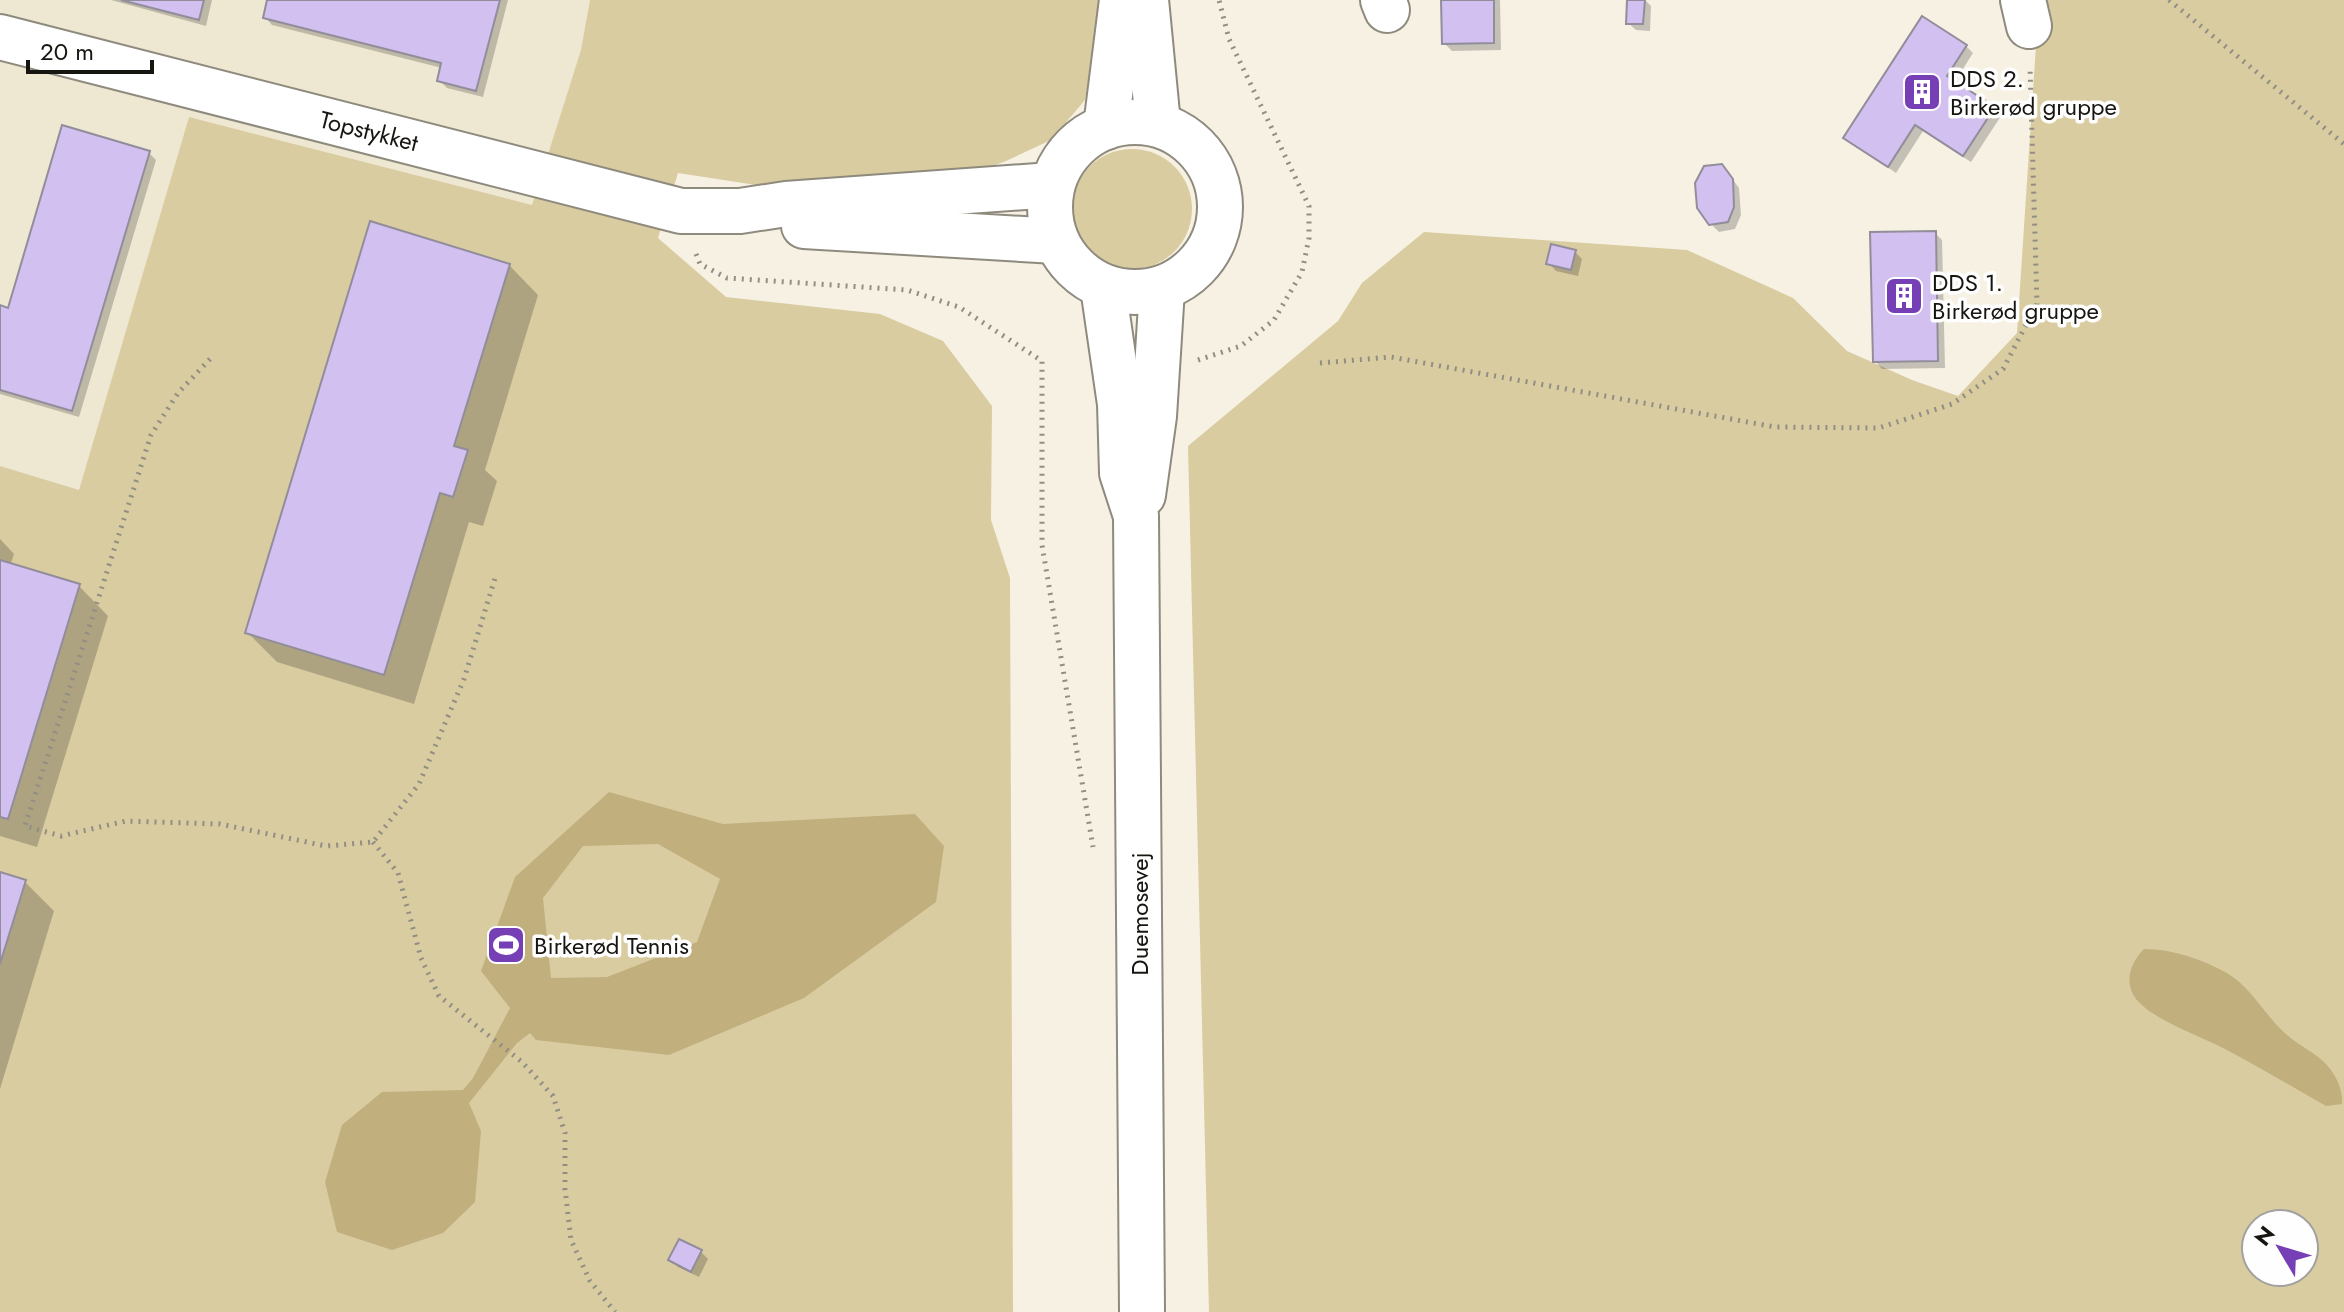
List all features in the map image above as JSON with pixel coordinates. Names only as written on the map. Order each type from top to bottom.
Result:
[{"type":"street","points":[[1106,127],[1122,0]]},
{"type":"street","points":[[1146,0],[1158,124]]},
{"type":"street","name":"Topstykket","points":[[0,37],[681,211],[740,211],[786,204],[1052,185]]},
{"type":"street","points":[[1132,121],[1158,124],[1186,138],[1207,160],[1219,189],[1220,221],[1209,250],[1190,274],[1162,289],[1133,293],[1103,287],[1075,269],[1056,241],[1050,213],[1052,185],[1063,160],[1082,140],[1106,127],[1132,121]]},
{"type":"street","name":"Topstykket","points":[[740,211],[786,225],[1056,241]]},
{"type":"street","name":"Duemosevej","points":[[1103,287],[1120,404],[1122,473],[1136,516],[1142,1312]]},
{"type":"street","name":"Duemosevej","points":[[1136,516],[1147,485],[1162,289]]},
{"type":"path","points":[[1195,361],[1241,346],[1274,320],[1302,272],[1309,238],[1309,206],[1229,39],[1219,0]]},
{"type":"path","points":[[2169,0],[2344,144]]},
{"type":"path","points":[[1320,363],[1391,357],[1775,427],[1879,428],[1952,404],[2003,369],[2037,304],[2026,13]]},
{"type":"path","points":[[681,211],[700,264],[727,278],[907,290],[959,307],[1042,361],[1042,545],[1093,850]]},
{"type":"path","points":[[210,359],[178,393],[151,435],[25,826],[61,836],[126,821],[220,824],[326,846],[373,842],[419,784],[464,679],[496,575]]},
{"type":"path","points":[[373,842],[398,873],[421,958],[439,996],[522,1062],[553,1096],[565,1133],[565,1189],[571,1240],[590,1281],[615,1312]]},
{"type":"shaded area","points":[[0,0],[591,0],[582,48],[532,205],[189,117],[79,491],[0,466]]},
{"type":"shaded area","name":"Birkerød Tennis","points":[[590,0],[1099,0],[1099,20],[1085,100],[1051,140],[973,173],[756,185],[678,173],[658,238],[726,297],[880,314],[943,341],[992,406],[991,520],[1010,578],[1013,1312],[0,1312],[0,466],[79,490],[189,117],[532,205],[581,50]]},
{"type":"shaded area","points":[[2039,0],[2344,0],[2344,1312],[1209,1312],[1188,446],[1338,321],[1362,283],[1424,232],[1687,250],[1793,298],[1847,351],[1912,380],[1958,396],[2017,333]]},
{"type":"shaded area","points":[[1132,149],[1155,154],[1174,167],[1187,186],[1192,209],[1187,232],[1174,251],[1155,264],[1132,269],[1109,264],[1090,251],[1077,232],[1072,209],[1077,186],[1090,167],[1109,154]]},
{"type":"shaded area","points":[[609,792],[723,824],[915,814],[944,846],[936,902],[804,998],[669,1055],[536,1040],[530,1033],[517,1043],[469,1103],[481,1131],[475,1202],[443,1233],[392,1250],[337,1232],[325,1182],[342,1125],[382,1092],[463,1090],[473,1078],[510,1008],[481,971],[515,877]],"holes":[[[658,844],[720,879],[697,942],[607,977],[551,978],[543,898],[583,846]]]},
{"type":"shaded area","points":[[2144,949],[2187,956],[2236,979],[2287,1035],[2327,1065],[2339,1084],[2342,1104],[2326,1106],[2144,1007],[2132,993],[2129,979],[2135,960]]},
{"type":"building","points":[[121,0],[204,0],[199,20]]},
{"type":"building","points":[[267,0],[500,0],[476,91],[437,81],[441,63],[263,18]]},
{"type":"building","points":[[1441,0],[1494,0],[1494,43],[1442,44]]},
{"type":"building","points":[[1627,0],[1645,0],[1643,24],[1626,24]]},
{"type":"building","name":"DDS 2. Birkerød gruppe","points":[[1922,16],[1967,45],[1947,76],[1995,107],[1963,156],[1915,125],[1888,167],[1843,138]]},
{"type":"building","points":[[62,125],[150,151],[72,411],[0,390],[0,305],[8,308]]},
{"type":"building","points":[[1722,164],[1733,179],[1734,207],[1728,222],[1709,225],[1697,208],[1695,183],[1704,166]]},
{"type":"building","points":[[370,221],[510,264],[454,446],[468,450],[453,497],[440,493],[384,675],[245,633]]},
{"type":"building","name":"DDS 1. Birkerød gruppe","points":[[1936,231],[1938,361],[1873,362],[1870,232]]},
{"type":"building","points":[[1551,244],[1576,250],[1571,270],[1546,264]]},
{"type":"building","points":[[0,560],[80,584],[8,819],[0,817]]},
{"type":"building","points":[[0,872],[26,880],[0,964]]},
{"type":"building","points":[[679,1239],[702,1250],[691,1272],[668,1260]]},
{"type":"place","name":"DDS 2. Birkerød gruppe","points":[[1922,92]]},
{"type":"place","name":"DDS 1. Birkerød gruppe","points":[[1904,296]]},
{"type":"place","name":"Birkerød Tennis","points":[[506,945]]}]
